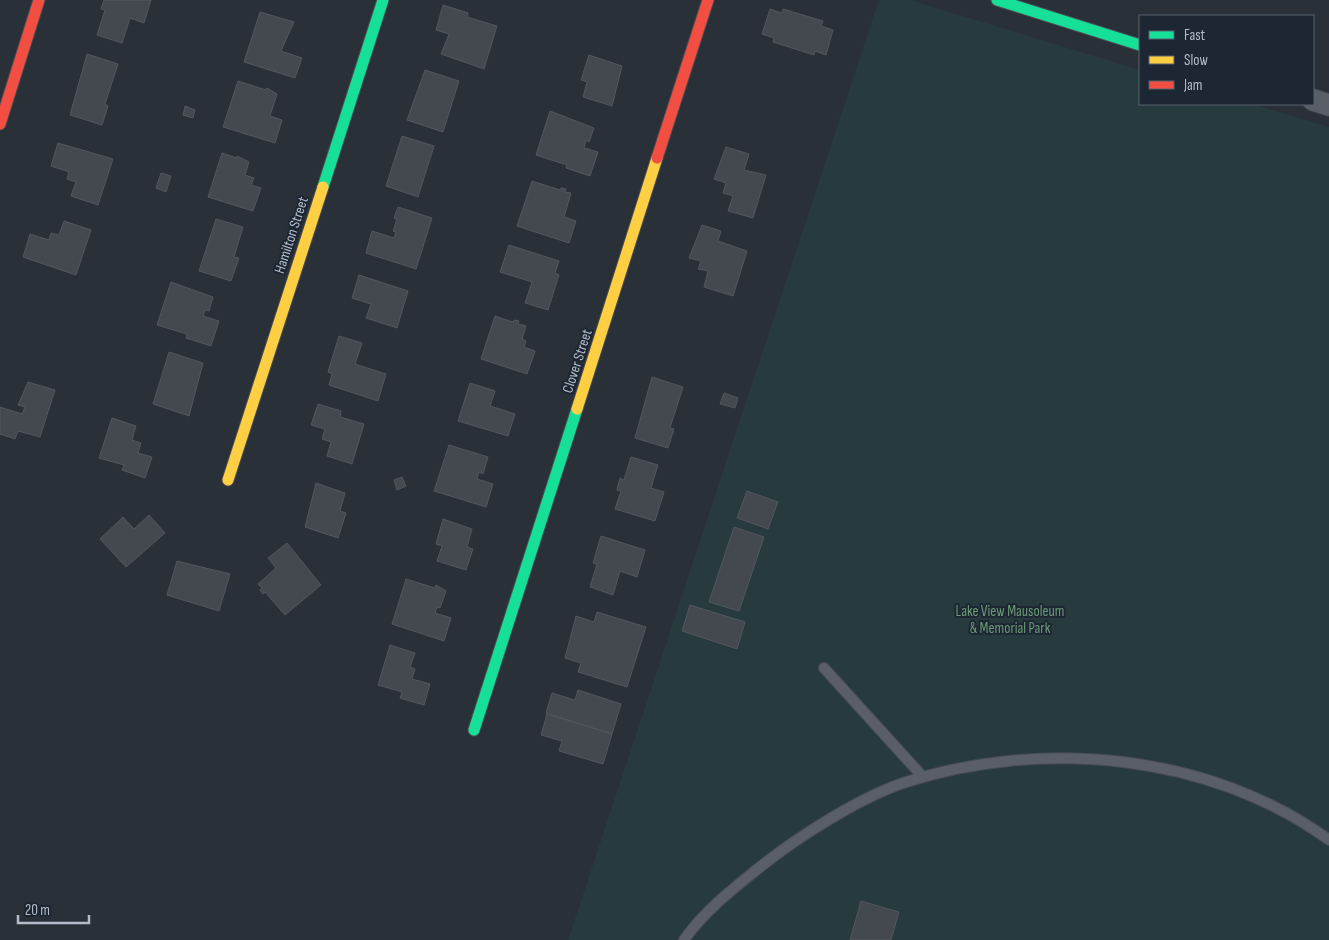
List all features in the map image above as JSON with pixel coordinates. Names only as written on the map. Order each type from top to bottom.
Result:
[{"type":"street","points":[[0,124],[39,0]]},
{"type":"street","name":"Hamilton Street","points":[[228,480],[383,0]]},
{"type":"street","name":"Clover Street","points":[[474,730],[708,0]]},
{"type":"street","points":[[997,0],[1032,5],[1139,45]]},
{"type":"street","points":[[1314,100],[1329,105]]},
{"type":"lane","points":[[824,668],[924,777]]},
{"type":"lane","points":[[684,940],[694,926],[717,903],[779,852],[860,804],[901,784],[947,770],[1002,761],[1055,758],[1101,760],[1156,766],[1210,781],[1256,799],[1309,826],[1329,840]]},
{"type":"green space","name":"Lake View Mausoleum & Memorial Park","points":[[879,0],[910,0],[1139,70],[1139,105],[1255,105],[1329,127],[1329,940],[568,940]]},
{"type":"building","points":[[104,0],[151,0],[144,23],[130,18],[122,43],[97,35],[105,10],[101,9]]},
{"type":"building","points":[[443,5],[468,13],[467,17],[497,26],[484,69],[441,54],[449,34],[436,30]]},
{"type":"building","points":[[770,9],[782,13],[783,9],[823,21],[821,26],[833,30],[826,55],[815,51],[814,55],[773,42],[774,38],[762,34]]},
{"type":"building","points":[[260,12],[294,22],[281,51],[302,58],[295,78],[244,62]]},
{"type":"building","points":[[87,54],[118,64],[105,104],[108,106],[102,125],[70,115]]},
{"type":"building","points":[[589,55],[622,66],[612,106],[583,97],[587,82],[581,80]]},
{"type":"building","points":[[425,70],[459,81],[443,132],[407,120]]},
{"type":"building","points":[[238,81],[266,90],[267,88],[277,94],[270,116],[282,120],[275,143],[223,127]]},
{"type":"building","points":[[185,106],[195,110],[193,118],[183,115]]},
{"type":"building","points":[[550,111],[594,128],[589,142],[586,140],[584,148],[598,152],[590,176],[566,168],[567,165],[536,155]]},
{"type":"building","points":[[402,136],[434,146],[418,197],[386,186]]},
{"type":"building","points":[[58,143],[113,159],[98,205],[71,196],[76,182],[67,179],[69,172],[51,166]]},
{"type":"building","points":[[726,147],[749,154],[744,170],[766,175],[753,218],[728,211],[733,196],[723,193],[726,183],[714,179]]},
{"type":"building","points":[[222,153],[237,158],[237,156],[249,162],[245,175],[254,178],[251,185],[261,188],[253,211],[208,197]]},
{"type":"building","points":[[161,173],[171,176],[166,192],[156,188]]},
{"type":"building","points":[[532,181],[560,190],[561,188],[566,189],[565,192],[571,193],[564,217],[576,221],[569,243],[517,226]]},
{"type":"building","points":[[398,207],[432,218],[416,269],[366,253],[372,231],[394,238],[396,232],[393,231],[397,219],[394,218]]},
{"type":"building","points":[[216,219],[243,227],[234,257],[239,258],[231,281],[199,271]]},
{"type":"building","points":[[64,221],[91,230],[76,275],[23,257],[30,234],[49,240],[51,233],[59,235]]},
{"type":"building","points":[[702,225],[721,231],[718,241],[747,251],[733,296],[704,287],[708,271],[698,269],[701,261],[689,258]]},
{"type":"building","points":[[509,245],[559,261],[555,273],[559,275],[548,310],[525,303],[532,282],[500,272]]},
{"type":"building","points":[[359,275],[408,291],[397,328],[366,318],[371,304],[352,298]]},
{"type":"building","points":[[171,282],[213,297],[209,311],[205,310],[203,316],[219,321],[211,346],[186,338],[187,334],[157,325]]},
{"type":"building","points":[[495,316],[513,322],[514,320],[519,321],[518,324],[526,326],[522,339],[526,341],[524,347],[535,351],[527,374],[481,359]]},
{"type":"building","points":[[339,336],[362,343],[355,364],[386,374],[378,401],[329,385],[332,374],[328,372]]},
{"type":"building","points":[[169,352],[203,363],[189,416],[153,404]]},
{"type":"building","points":[[652,377],[683,387],[670,428],[674,429],[668,448],[635,438]]},
{"type":"building","points":[[28,382],[55,390],[40,437],[18,431],[15,439],[0,434],[0,407],[22,414],[25,407],[18,405]]},
{"type":"building","points":[[470,383],[495,391],[490,406],[515,414],[508,436],[458,421]]},
{"type":"building","points":[[724,393],[738,398],[735,408],[720,404]]},
{"type":"building","points":[[318,404],[341,411],[340,417],[364,424],[352,464],[327,456],[331,442],[322,439],[325,429],[311,425]]},
{"type":"building","points":[[112,418],[136,426],[132,440],[141,443],[138,453],[152,457],[145,478],[122,470],[124,465],[99,458]]},
{"type":"building","points":[[449,445],[488,457],[483,474],[479,472],[477,479],[493,484],[486,507],[434,491]]},
{"type":"building","points":[[631,457],[658,465],[651,488],[664,492],[655,521],[615,509],[621,491],[617,490],[620,478],[624,480]]},
{"type":"building","points":[[402,477],[406,486],[397,490],[394,480]]},
{"type":"building","points":[[316,483],[345,493],[340,511],[346,513],[338,538],[305,527]]},
{"type":"building","points":[[747,491],[778,502],[768,529],[737,518]]},
{"type":"building","points":[[149,515],[165,533],[126,567],[100,539],[123,517],[134,529]]},
{"type":"building","points":[[443,519],[472,529],[467,547],[473,549],[466,570],[437,561],[442,546],[436,544]]},
{"type":"building","points":[[734,527],[764,537],[739,611],[709,602]]},
{"type":"building","points":[[601,536],[645,550],[637,577],[620,571],[613,595],[590,587],[597,564],[593,563]]},
{"type":"building","points":[[287,543],[321,585],[285,615],[265,592],[263,594],[260,590],[262,588],[258,584],[276,568],[268,558]]},
{"type":"building","points":[[177,561],[230,574],[219,611],[167,595]]},
{"type":"building","points":[[406,579],[435,588],[436,585],[446,591],[440,608],[437,607],[435,613],[451,618],[444,641],[392,624]]},
{"type":"building","points":[[690,605],[745,622],[737,649],[682,631]]},
{"type":"building","points":[[597,612],[646,627],[627,687],[578,672],[581,663],[565,658],[576,616],[594,622]]},
{"type":"building","points":[[390,645],[415,653],[410,667],[415,669],[412,679],[430,684],[424,705],[400,698],[402,692],[378,685]]},
{"type":"building","points":[[578,690],[621,704],[612,734],[546,713],[552,693],[575,700]]},
{"type":"building","points":[[547,714],[612,734],[603,764],[559,751],[562,741],[541,735]]},
{"type":"building","points":[[861,901],[899,912],[891,940],[850,940]]},
{"type":"traffic: fast","points":[[323,187],[383,0]]},
{"type":"traffic: fast","points":[[997,0],[1139,45]]},
{"type":"traffic: fast","points":[[474,730],[577,409]]},
{"type":"traffic: slow","points":[[577,409],[657,158]]},
{"type":"traffic: slow","points":[[228,480],[323,187]]},
{"type":"traffic: jam","points":[[0,124],[39,0]]},
{"type":"traffic: jam","points":[[657,158],[708,0]]}]
